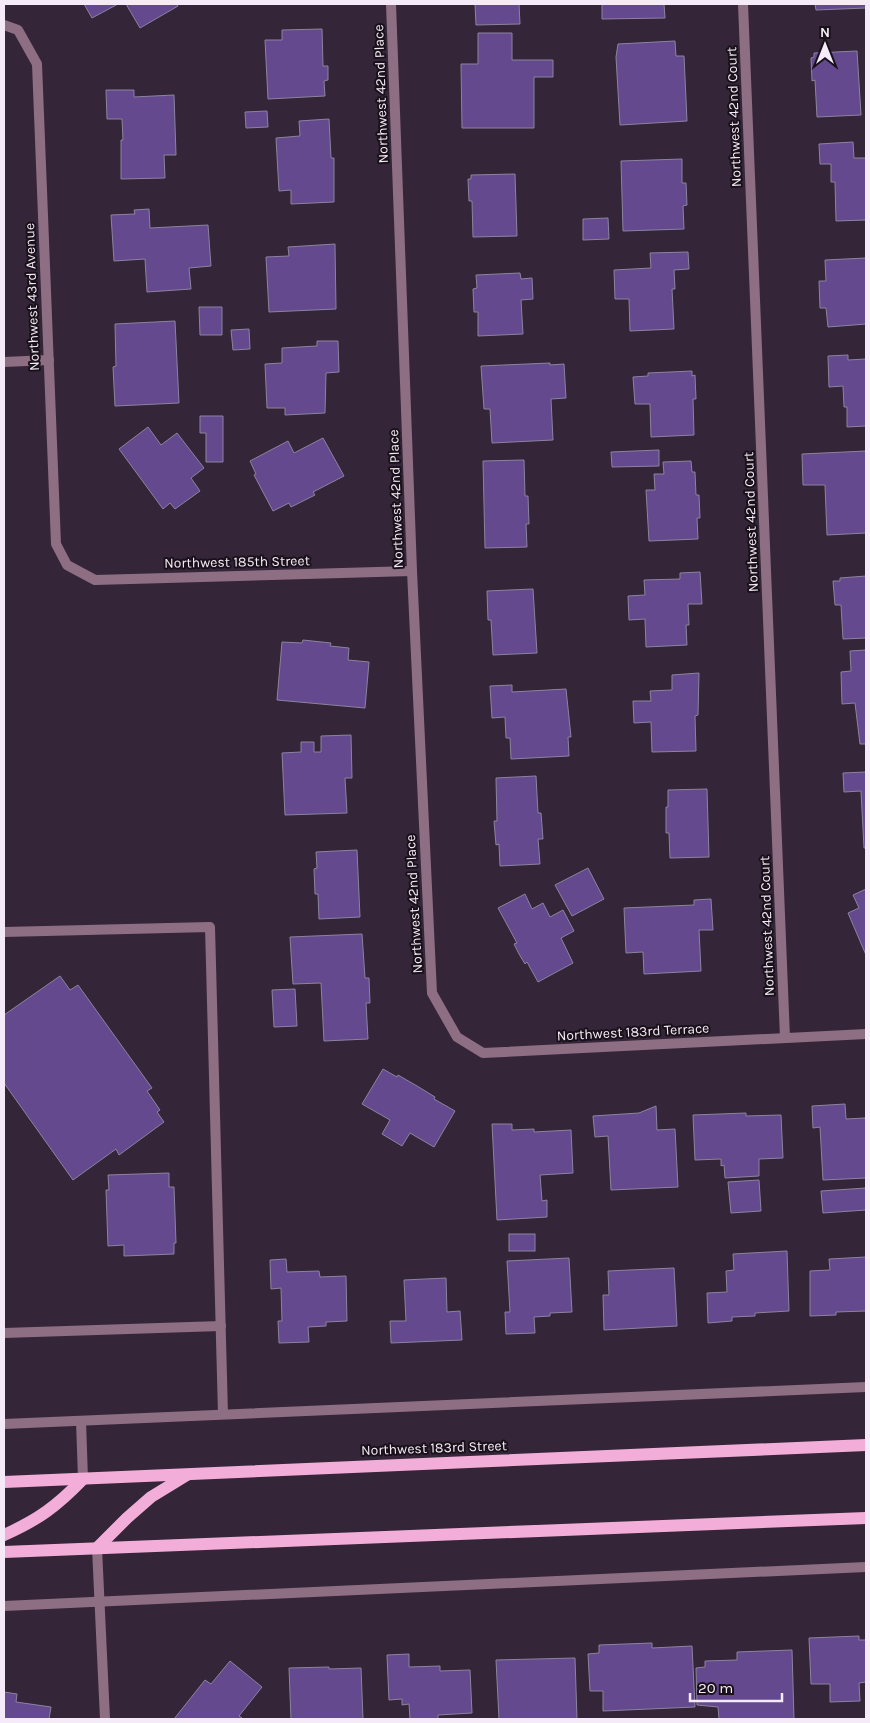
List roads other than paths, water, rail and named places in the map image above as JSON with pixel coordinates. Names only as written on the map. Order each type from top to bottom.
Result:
[{"type":"main road","name":"Northwest 183rd Street","points":[[4,1482],[866,1445]]},
{"type":"main road","points":[[97,1548],[152,1497],[189,1474]]},
{"type":"main road","points":[[4,1535],[45,1514],[67,1496],[83,1478]]},
{"type":"main road","points":[[4,1552],[866,1518]]},
{"type":"street","name":"Northwest 42nd Place","points":[[391,4],[412,572],[432,993]]},
{"type":"street","name":"Northwest 42nd Court","points":[[743,4],[785,1038]]},
{"type":"street","name":"Northwest 43rd Avenue","points":[[4,25],[18,30],[37,64],[56,544],[67,565]]},
{"type":"street","points":[[4,362],[49,360]]},
{"type":"street","name":"Northwest 185th Street","points":[[67,565],[95,580],[412,572]]},
{"type":"street","points":[[4,932],[210,926],[223,1414]]},
{"type":"street","name":"Northwest 183rd Terrace","points":[[432,993],[457,1037],[483,1053],[866,1034]]},
{"type":"street","points":[[4,1333],[221,1326]]},
{"type":"street","points":[[4,1424],[866,1387]]},
{"type":"street","points":[[81,1421],[83,1478]]},
{"type":"street","points":[[97,1548],[105,1719]]},
{"type":"street","points":[[4,1606],[866,1567]]}]
